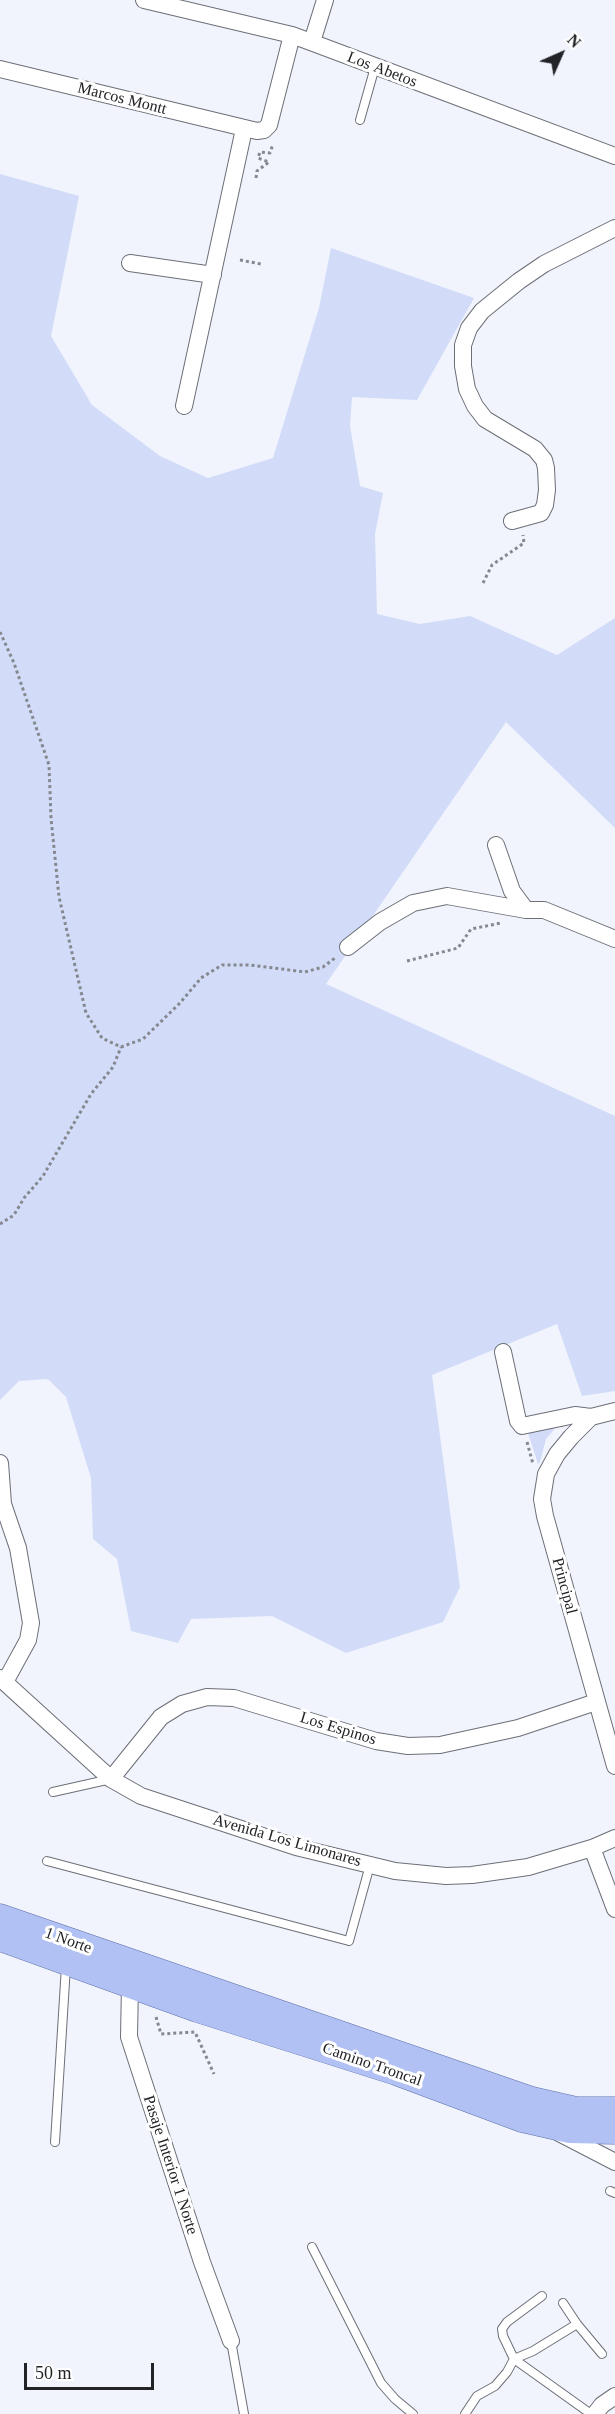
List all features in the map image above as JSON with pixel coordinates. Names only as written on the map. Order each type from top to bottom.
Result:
[{"type":"main road","name":"1 Norte","points":[[0,1917],[138,1981]]},
{"type":"main road","name":"1 Norte","points":[[0,1938],[66,1962],[138,1981]]},
{"type":"main road","name":"Camino Troncal","points":[[138,1981],[532,2100],[576,2110],[615,2110]]},
{"type":"main road","name":"Camino Troncal","points":[[138,1981],[545,2126],[570,2130],[615,2131]]},
{"type":"street","name":"Los Abetos","points":[[144,0],[312,42],[615,156]]},
{"type":"street","points":[[312,42],[325,0]]},
{"type":"street","points":[[264,130],[269,125],[292,36]]},
{"type":"street","name":"Marcos Montt","points":[[0,69],[244,129],[264,130]]},
{"type":"street","points":[[184,406],[244,129]]},
{"type":"street","points":[[512,521],[541,513],[545,505],[547,490],[544,460],[535,450],[485,419],[475,406],[467,389],[463,366],[463,345],[469,328],[482,310],[519,281],[544,264],[615,228]]},
{"type":"street","points":[[130,263],[213,275]]},
{"type":"street","points":[[496,845],[512,891],[526,910]]},
{"type":"street","points":[[348,947],[380,922],[413,903],[447,896],[526,910],[544,910],[615,939]]},
{"type":"street","points":[[504,1352],[518,1421],[522,1426],[575,1414],[591,1417],[615,1411]]},
{"type":"street","name":"Principal","points":[[591,1417],[557,1454],[546,1474],[542,1499],[615,1766]]},
{"type":"street","points":[[0,1463],[3,1504],[18,1548],[31,1623],[28,1640],[3,1680]]},
{"type":"street","name":"Avenida Los Limonares","points":[[3,1680],[111,1779],[141,1797],[296,1847],[370,1865],[421,1874],[472,1875],[528,1867],[592,1848],[615,1838]]},
{"type":"street","name":"Los Espinos","points":[[111,1779],[161,1717],[182,1704],[207,1697],[234,1698],[376,1740],[408,1746],[440,1744],[518,1728],[596,1702]]},
{"type":"street","points":[[592,1848],[615,1909]]},
{"type":"street","name":"Pasaje Interior 1 Norte","points":[[138,1981],[129,2037],[202,2262],[231,2341]]},
{"type":"street","points":[[545,2126],[615,2162]]},
{"type":"street","points":[[593,2414],[615,2396]]},
{"type":"lane","points":[[360,120],[375,67]]},
{"type":"lane","points":[[53,1792],[111,1779]]},
{"type":"lane","points":[[47,1861],[348,1941],[370,1865]]},
{"type":"lane","points":[[55,2142],[66,1962]]},
{"type":"lane","points":[[312,2247],[381,2383],[413,2414]]},
{"type":"lane","points":[[543,2296],[507,2322],[502,2329],[503,2336],[514,2359],[593,2414]]},
{"type":"lane","points":[[563,2303],[602,2354]]},
{"type":"lane","points":[[466,2413],[477,2396],[495,2386],[514,2359],[534,2351],[577,2324]]},
{"type":"lane","points":[[231,2341],[244,2414]]},
{"type":"path","points":[[256,178],[257,171],[269,162],[258,158],[260,152],[270,153],[273,142],[264,130]]},
{"type":"path","points":[[240,260],[261,264]]},
{"type":"path","points":[[483,583],[492,565],[525,543],[524,535]]},
{"type":"path","points":[[0,632],[14,663],[50,765],[51,818],[59,897],[86,1014],[102,1038],[121,1047],[143,1039],[180,1003],[201,978],[222,965],[250,965],[305,972],[323,967],[348,947]]},
{"type":"path","points":[[407,961],[458,948],[471,928],[499,924],[526,910]]},
{"type":"path","points":[[0,1224],[14,1215],[24,1198],[43,1176],[91,1094],[113,1067],[121,1047]]},
{"type":"path","points":[[138,1981],[161,2034],[195,2032],[214,2074]]},
{"type":"shaded area","points":[[0,174],[79,196],[51,336],[92,405],[160,456],[208,478],[273,458],[319,308],[331,248],[474,298],[417,400],[352,397],[350,426],[360,486],[383,493],[375,534],[377,614],[420,624],[470,616],[557,655],[615,618],[615,828],[506,722],[326,984],[615,1116],[615,1391],[582,1396],[557,1324],[432,1375],[460,1587],[443,1622],[346,1653],[272,1616],[191,1619],[178,1643],[131,1631],[117,1559],[93,1539],[91,1478],[66,1397],[46,1379],[19,1381],[0,1400]]},
{"type":"shaded area","points":[[563,1419],[546,1439],[538,1464],[528,1433]]}]
